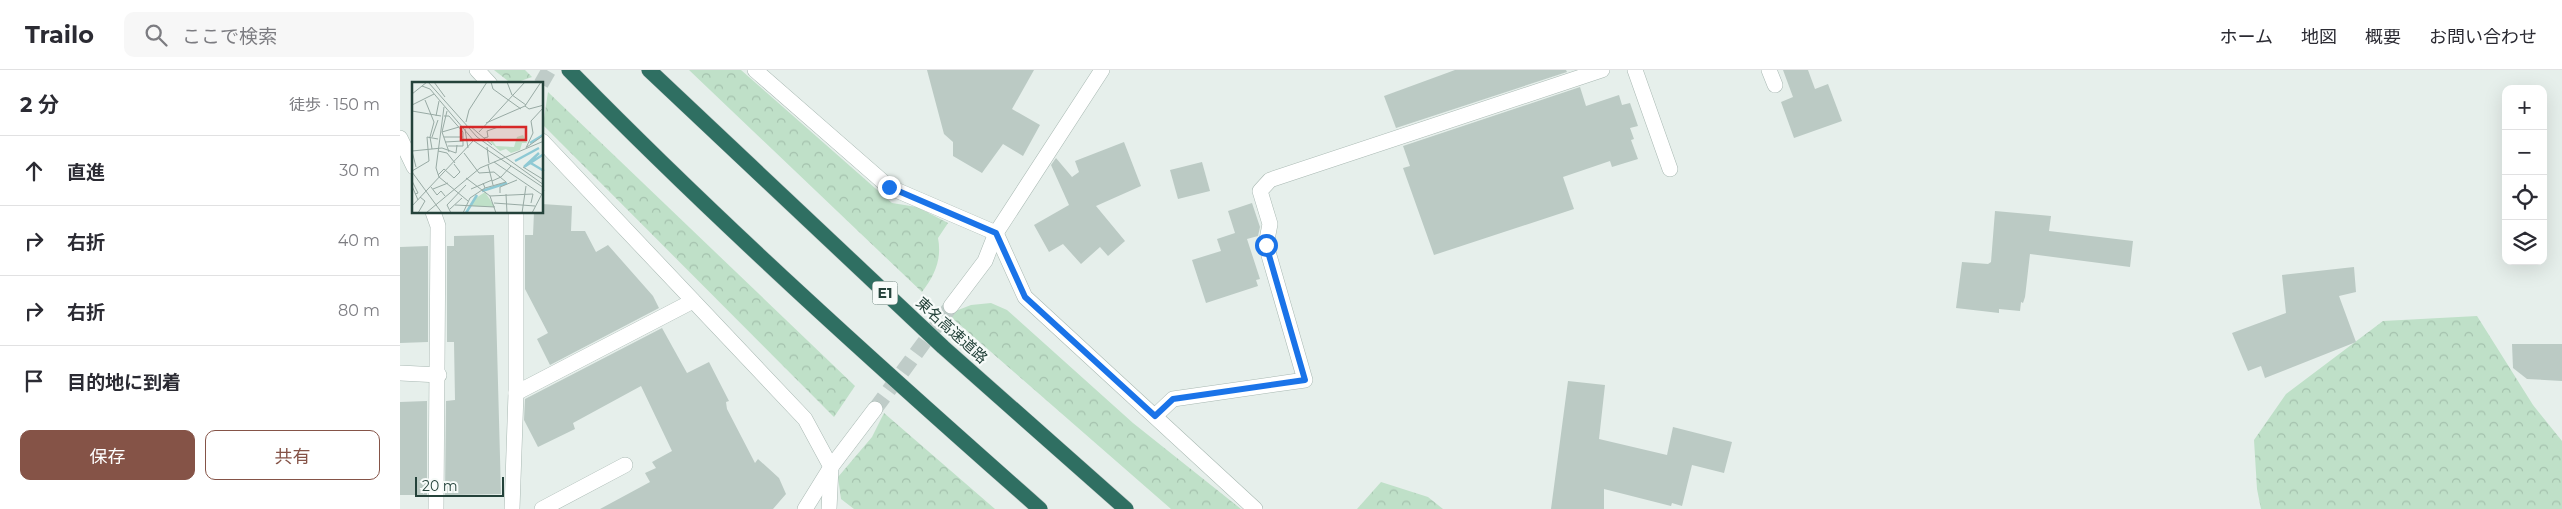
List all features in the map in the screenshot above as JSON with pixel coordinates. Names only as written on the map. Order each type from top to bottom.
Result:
[{"type":"highway","points":[[569,70],[729,227],[911,395],[1040,509]]},
{"type":"highway","name":"東名高速道路","points":[[649,70],[943,347],[1126,509]]},
{"type":"street","points":[[477,70],[488,82]]},
{"type":"street","points":[[755,70],[889,187],[996,233],[1025,297],[1255,509]]},
{"type":"street","points":[[951,306],[985,261],[996,233],[1102,70]]},
{"type":"street","points":[[1155,416],[1173,399],[1305,380],[1266,245],[1270,224],[1260,192],[1270,180],[1602,70]]},
{"type":"street","points":[[1635,70],[1670,169]]},
{"type":"street","points":[[1769,70],[1775,85]]},
{"type":"street","points":[[400,138],[412,163]]},
{"type":"street","points":[[544,143],[806,419],[831,467],[829,509]]},
{"type":"street","points":[[434,214],[438,226],[439,375],[436,509]]},
{"type":"street","points":[[512,509],[516,393],[516,214]]},
{"type":"street","points":[[516,393],[693,302]]},
{"type":"street","points":[[400,373],[439,375]]},
{"type":"street","points":[[805,509],[831,467],[875,409]]},
{"type":"street","points":[[542,509],[625,465]]},
{"type":"green space","points":[[494,70],[525,70],[532,77],[518,82],[509,82]]},
{"type":"green space","points":[[689,70],[741,70],[892,203],[917,207],[948,223],[938,238],[938,260],[931,279],[922,292]]},
{"type":"green space","points":[[548,92],[855,386],[834,417],[544,126]]},
{"type":"green space","points":[[991,303],[1007,310],[1133,423],[1241,509],[1171,509],[951,317],[953,312],[971,305]]},
{"type":"green space","points":[[2477,316],[2533,405],[2562,441],[2562,509],[2261,509],[2257,489],[2254,440],[2286,394],[2383,321]]},
{"type":"green space","points":[[884,413],[995,509],[854,509],[841,499],[838,477],[872,437]]},
{"type":"green space","points":[[1381,482],[1428,497],[1443,509],[1357,509]]},
{"type":"building","points":[[927,70],[1034,70],[1012,109],[1040,125],[1023,156],[1003,144],[982,173],[953,156],[953,142],[944,134]]},
{"type":"building","points":[[1455,70],[1566,70],[1567,72],[1396,128],[1384,96]]},
{"type":"building","points":[[1783,70],[1808,70],[1815,89],[1828,84],[1842,121],[1794,138],[1781,102],[1793,97]]},
{"type":"building","points":[[1580,87],[1586,106],[1619,95],[1622,105],[1630,103],[1638,126],[1630,128],[1634,139],[1631,140],[1638,159],[1612,167],[1610,161],[1563,177],[1574,209],[1434,255],[1403,168],[1410,166],[1403,146]]},
{"type":"building","points":[[1124,142],[1141,186],[1096,206],[1125,241],[1108,256],[1100,247],[1081,264],[1063,244],[1049,252],[1034,225],[1069,205],[1051,165],[1056,158],[1072,177],[1079,172],[1075,161]]},
{"type":"building","points":[[1202,162],[1210,191],[1178,199],[1170,170]]},
{"type":"building","points":[[1252,203],[1260,227],[1258,236],[1247,239],[1260,279],[1256,280],[1258,286],[1206,303],[1192,260],[1221,251],[1217,239],[1235,233],[1228,211]]},
{"type":"building","points":[[544,204],[572,206],[571,231],[585,231],[596,252],[608,245],[653,296],[659,308],[550,365],[537,339],[548,333],[525,289],[525,235],[533,235],[534,214],[544,214]]},
{"type":"building","points":[[1995,211],[2051,216],[2049,231],[2133,241],[2130,267],[2030,254],[2025,297],[2023,303],[2021,302],[2020,311],[1999,309],[1999,313],[1956,308],[1962,262],[1988,264],[1991,262]]},
{"type":"building","points":[[494,235],[501,494],[445,495],[446,401],[455,400],[454,342],[447,342],[447,246],[454,246],[454,236]]},
{"type":"building","points":[[428,246],[428,342],[400,343],[400,247]]},
{"type":"building","points":[[2354,267],[2356,292],[2339,296],[2356,342],[2265,378],[2261,366],[2248,371],[2232,333],[2286,313],[2282,275]]},
{"type":"building","points":[[662,328],[687,373],[709,362],[729,401],[726,402],[727,409],[755,463],[758,459],[779,478],[786,494],[773,509],[600,509],[650,482],[645,473],[656,468],[652,462],[672,451],[641,386],[573,423],[575,429],[538,447],[524,420],[525,399]]},
{"type":"building","points":[[2512,344],[2562,344],[2562,381],[2527,379],[2513,368]]},
{"type":"building","points":[[1568,381],[1605,385],[1599,439],[1667,455],[1673,427],[1732,442],[1724,473],[1692,465],[1682,506],[1672,503],[1671,506],[1604,489],[1604,509],[1551,509]]},
{"type":"building","points":[[427,401],[427,495],[400,495],[400,402]]},
{"type":"tunnel","points":[[542,82],[549,70]]},
{"type":"tunnel","points":[[875,409],[951,306]]},
{"type":"route","points":[[889,187],[996,233],[1025,297],[1155,416],[1173,399],[1305,380],[1266,245]]}]
